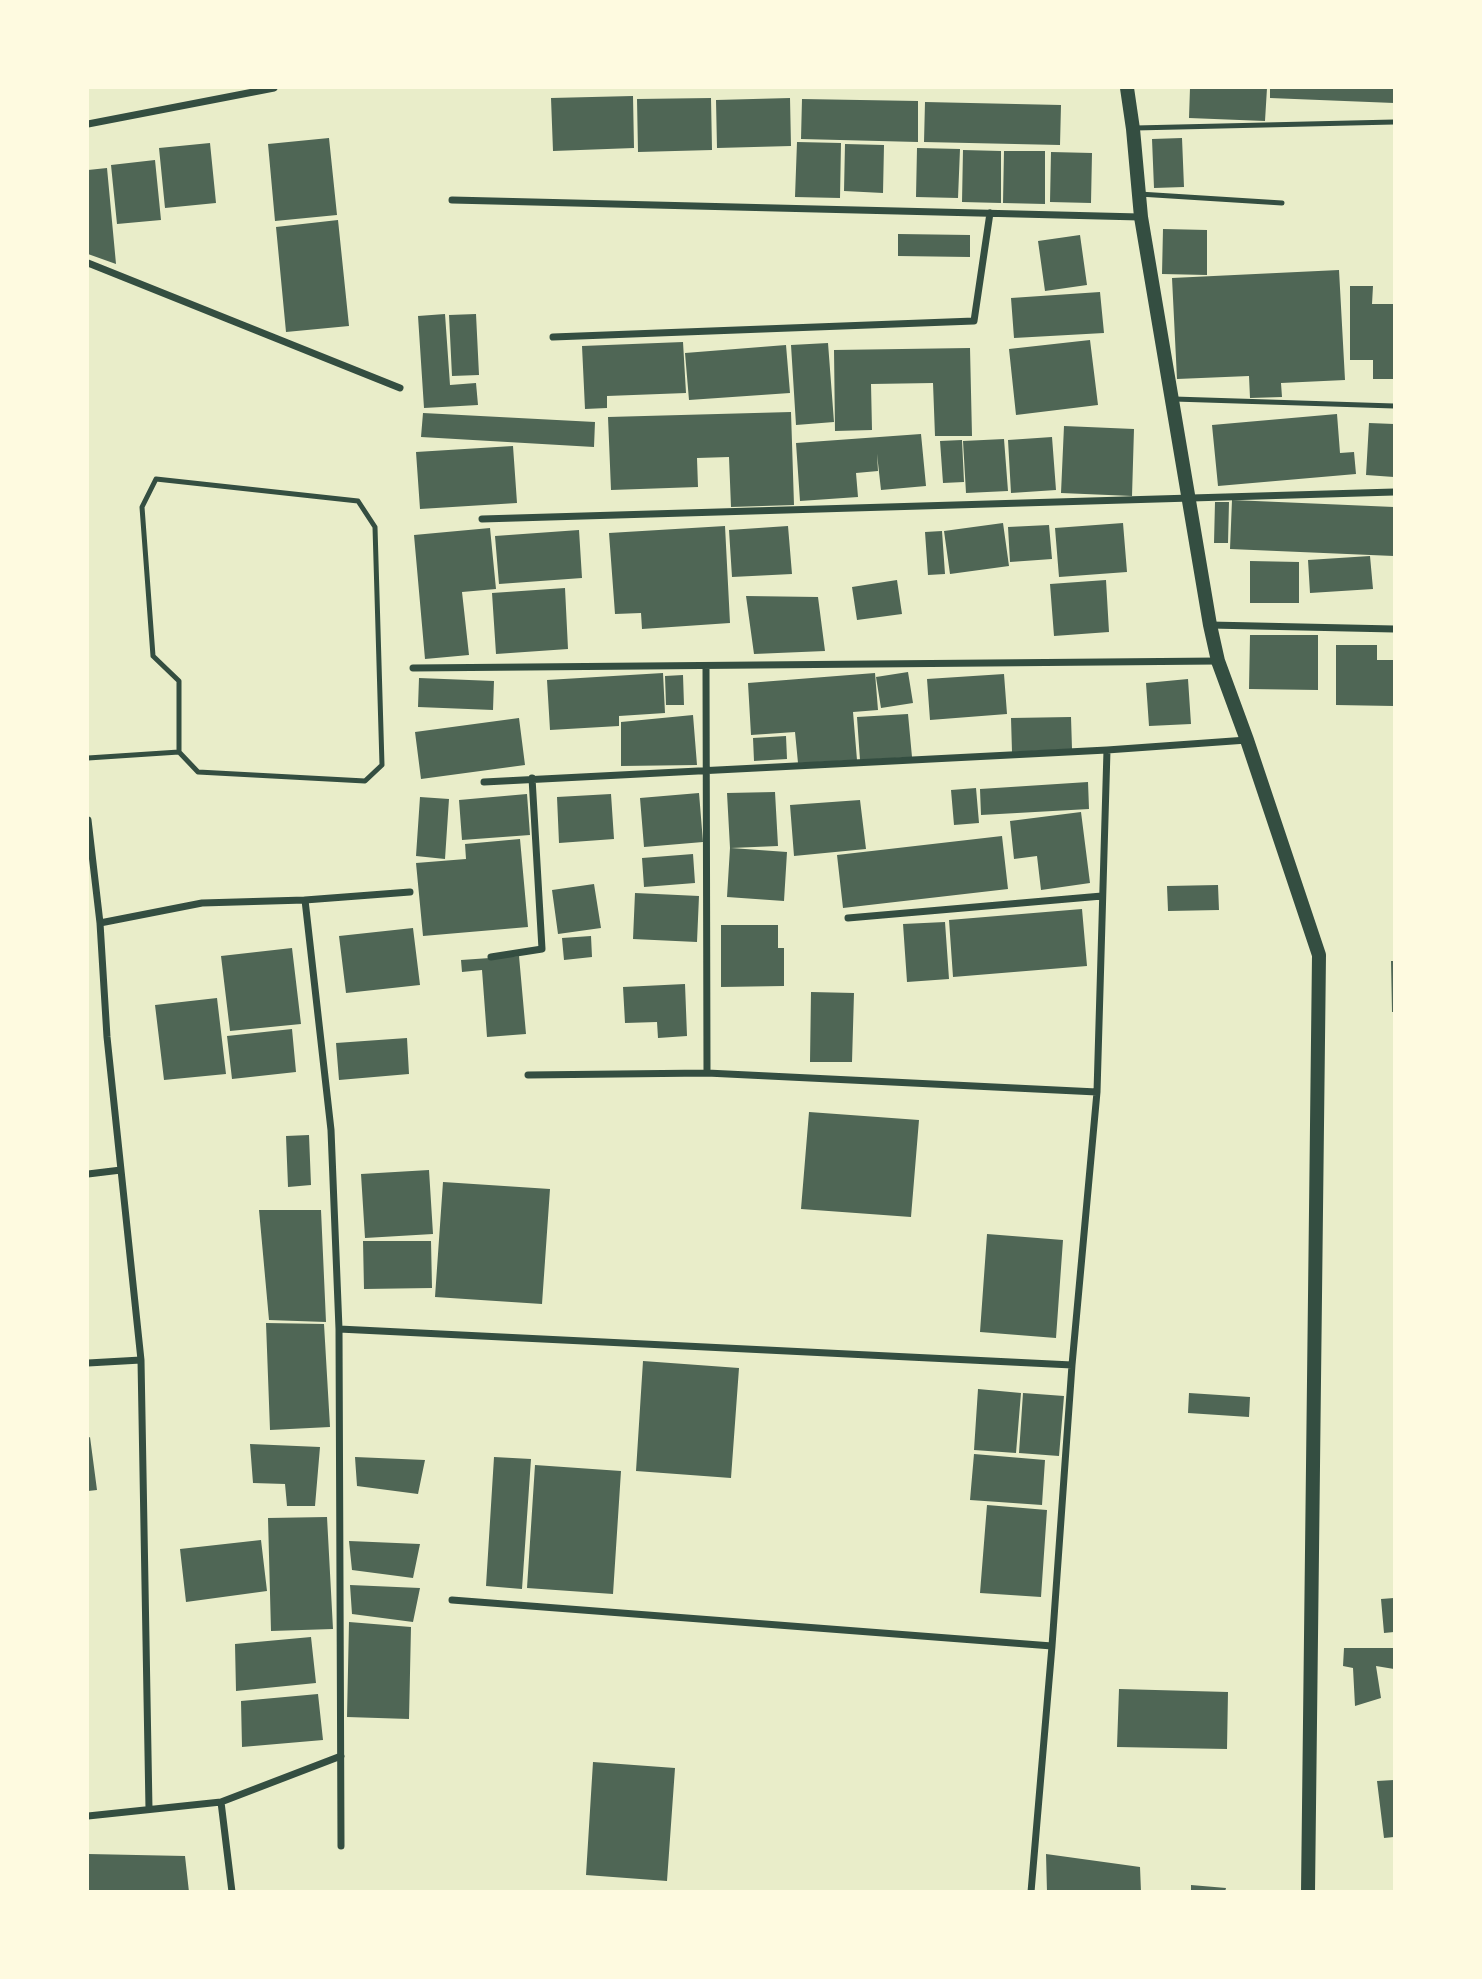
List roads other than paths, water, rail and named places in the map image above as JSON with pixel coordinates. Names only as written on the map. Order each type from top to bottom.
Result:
[{"type":"main road","points":[[1127,88],[1141,217],[1210,625],[1218,661],[1248,740],[1319,955],[1308,1892]]},
{"type":"street","points":[[88,124],[274,88]]},
{"type":"street","points":[[452,200],[1141,217]]},
{"type":"street","points":[[553,337],[974,321],[990,213]]},
{"type":"street","points":[[88,263],[400,388]]},
{"type":"street","points":[[482,519],[1395,492]]},
{"type":"street","points":[[1210,625],[1395,629]]},
{"type":"street","points":[[413,668],[1218,661]]},
{"type":"street","points":[[706,667],[707,1073]]},
{"type":"street","points":[[484,782],[1107,750],[1248,740]]},
{"type":"street","points":[[1031,1892],[1072,1365],[1097,1092],[1107,750]]},
{"type":"street","points":[[491,957],[542,949],[532,778]]},
{"type":"street","points":[[88,820],[100,923],[107,1037],[141,1360],[149,1810]]},
{"type":"street","points":[[100,923],[202,903],[305,900],[410,892]]},
{"type":"street","points":[[848,918],[1102,896]]},
{"type":"street","points":[[305,900],[331,1130],[339,1329],[341,1846]]},
{"type":"street","points":[[528,1075],[707,1073],[1097,1092]]},
{"type":"street","points":[[88,1174],[121,1170]]},
{"type":"street","points":[[339,1329],[1072,1365]]},
{"type":"street","points":[[88,1363],[141,1360]]},
{"type":"street","points":[[452,1600],[1052,1646]]},
{"type":"street","points":[[88,1816],[221,1802],[341,1756]]},
{"type":"street","points":[[221,1802],[232,1892]]},
{"type":"lane","points":[[1133,128],[1395,122]]},
{"type":"lane","points":[[1138,194],[1282,202]]},
{"type":"lane","points":[[1171,399],[1395,405]]},
{"type":"lane","points":[[156,479],[358,501],[375,527],[382,765],[365,780],[198,772],[179,752],[178,681],[153,656],[142,507],[156,479]]},
{"type":"lane","points":[[88,758],[179,752]]}]
